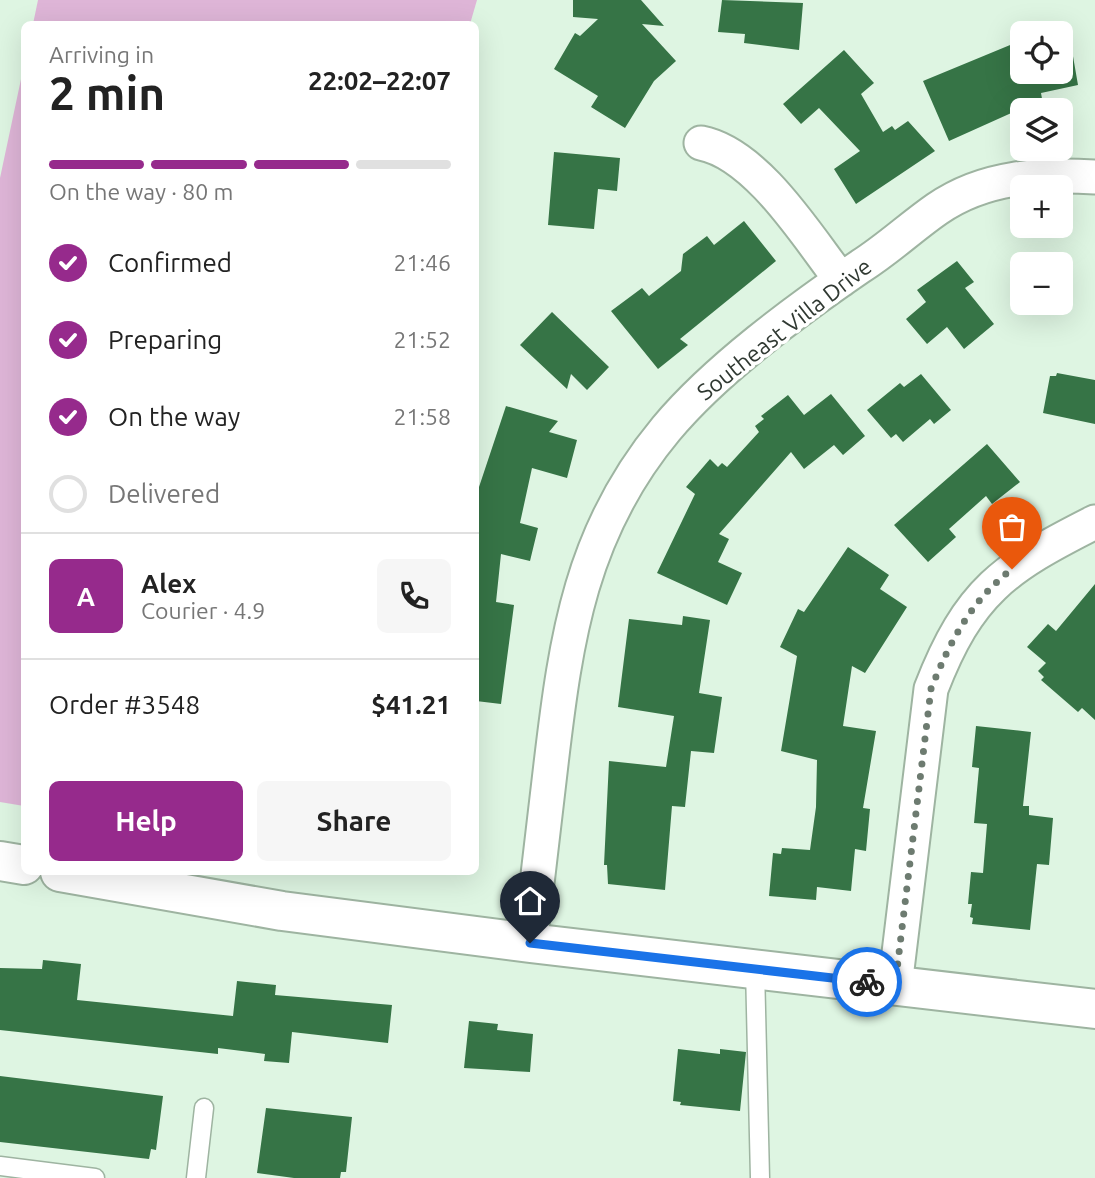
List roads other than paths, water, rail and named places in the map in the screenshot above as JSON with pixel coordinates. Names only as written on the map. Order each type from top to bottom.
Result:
[{"type":"street","points":[[701,143],[716,146],[737,158],[780,202],[841,280]]},
{"type":"street","name":"Southeast Villa Drive","points":[[530,943],[563,667],[577,600],[591,556],[615,505],[652,448],[696,396],[841,280],[939,208],[964,194],[1021,177],[1051,174],[1095,177]]},
{"type":"street","points":[[895,986],[931,689],[948,645],[964,618],[995,582],[1030,555],[1095,522]]},
{"type":"street","points":[[0,861],[21,864]]},
{"type":"street","points":[[77,875],[282,911],[1095,1009]]},
{"type":"lane","points":[[755,968],[760,1178]]},
{"type":"lane","points":[[196,1178],[204,1108]]},
{"type":"lane","points":[[0,1166],[95,1178]]}]
